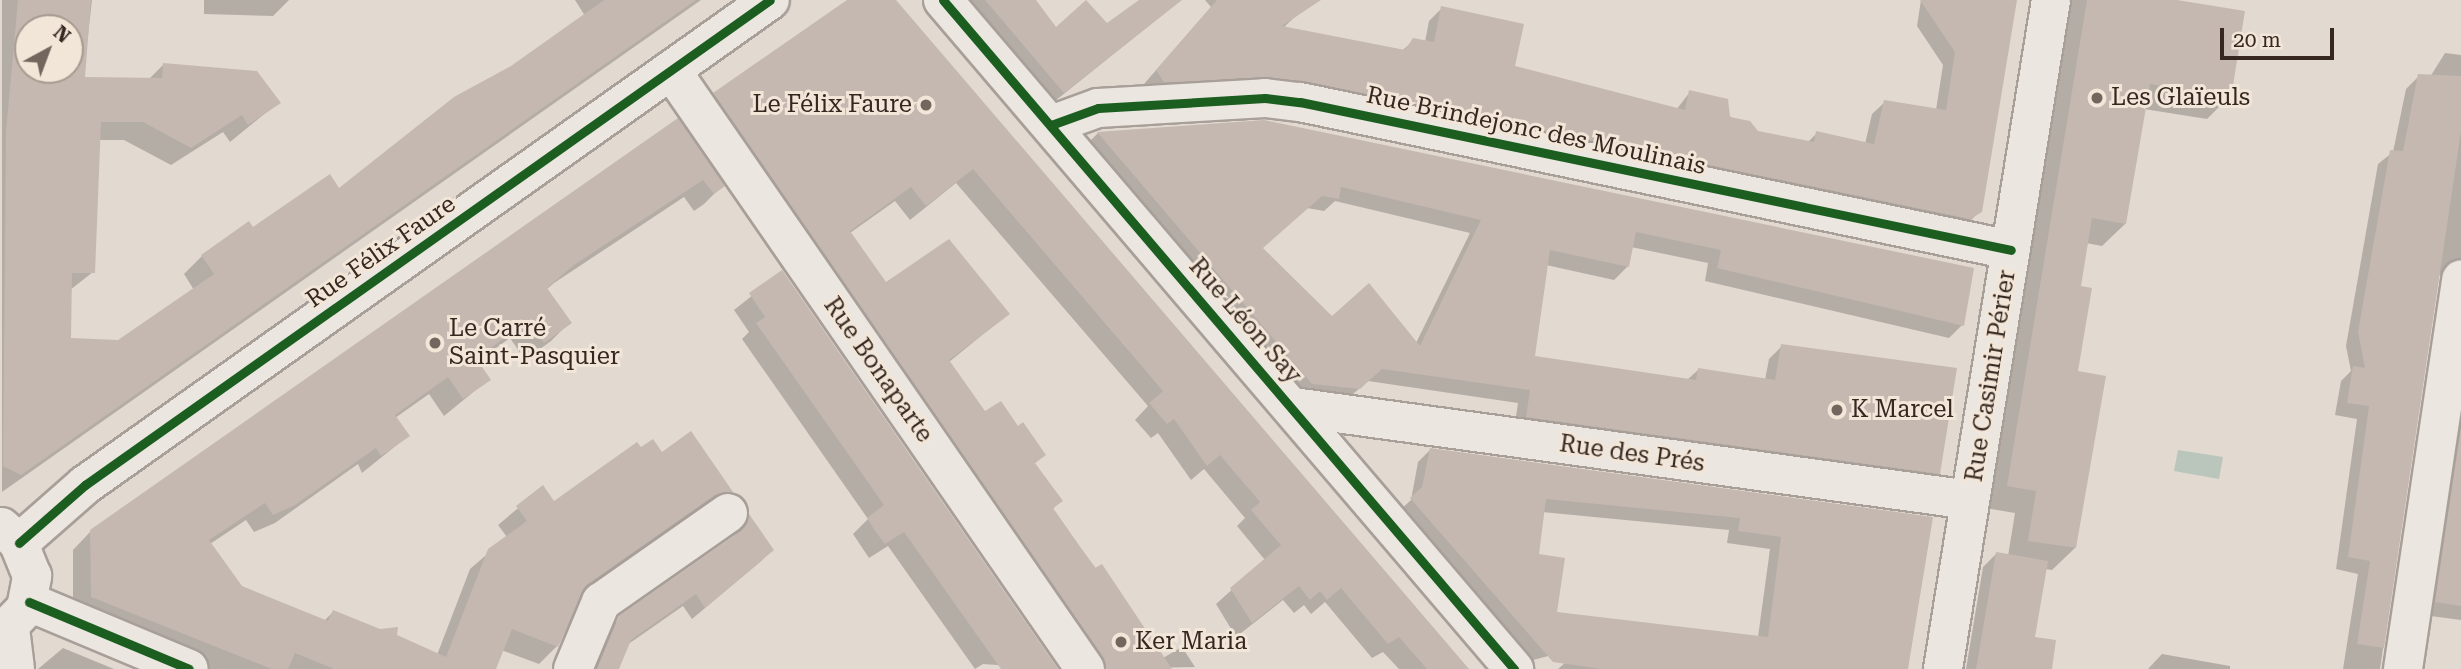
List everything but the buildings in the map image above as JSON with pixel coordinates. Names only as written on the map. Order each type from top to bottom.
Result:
[{"type":"street","name":"Rue Félix Faure","points":[[10,535],[85,485],[770,0]]},
{"type":"street","name":"Rue Léon Say","points":[[943,0],[1514,669]]},
{"type":"street","name":"Rue Casimir Périer","points":[[1943,669],[2051,0]]},
{"type":"street","name":"Rue Bonaparte","points":[[671,71],[1084,669]]},
{"type":"street","name":"Rue Brindejonc des Moulinais","points":[[1051,125],[1098,108],[1265,98],[1300,102],[2011,250]]},
{"type":"street","points":[[2403,669],[2461,279]]},
{"type":"street","name":"Rue des Prés","points":[[1293,407],[1970,500]]},
{"type":"street","points":[[573,669],[601,602],[728,513]]},
{"type":"street","points":[[10,535],[32,576],[13,622],[15,669]]},
{"type":"street","points":[[13,622],[189,669]]},
{"type":"shaded area","points":[[2178,450],[2223,457],[2219,479],[2174,471]]},
{"type":"cycle path","points":[[19,543],[85,485],[770,0]]},
{"type":"cycle path","points":[[943,0],[1514,669]]},
{"type":"cycle path","points":[[1051,125],[1098,108],[1265,98],[1300,102],[2011,250]]},
{"type":"cycle path","points":[[29,602],[189,669]]},
{"type":"place","name":"Les Glaïeuls","points":[[2097,98]]},
{"type":"place","name":"Le Félix Faure","points":[[926,105]]},
{"type":"place","name":"Le Carré Saint-Pasquier","points":[[435,343]]},
{"type":"place","name":"K Marcel","points":[[1837,410]]},
{"type":"place","name":"Ker Maria","points":[[1121,642]]}]
